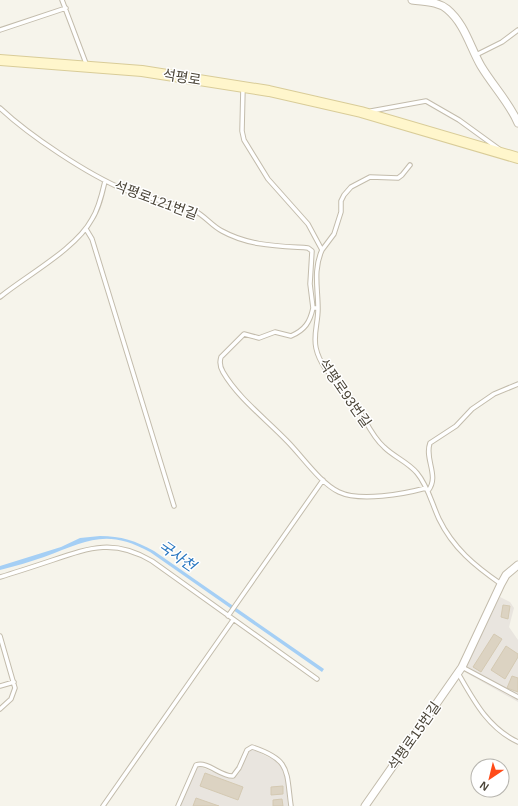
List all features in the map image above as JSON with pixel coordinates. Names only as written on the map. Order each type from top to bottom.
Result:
[{"type":"street","points":[[412,0],[435,1],[458,21],[476,55],[513,112],[518,123]]},
{"type":"street","name":"석평로","points":[[0,60],[142,70],[243,87],[361,112],[518,158]]},
{"type":"street","name":"석평로15번길","points":[[365,806],[460,670],[501,584],[506,575],[518,565]]},
{"type":"lane","points":[[62,0],[87,66]]},
{"type":"lane","points":[[0,30],[66,8]]},
{"type":"lane","points":[[476,55],[502,42],[518,30]]},
{"type":"lane","points":[[243,87],[242,131],[244,140],[268,179],[308,224],[322,250]]},
{"type":"lane","name":"석평로","points":[[361,112],[394,108],[426,101],[459,120],[505,153]]},
{"type":"lane","name":"석평로121번길","points":[[0,108],[46,143],[105,181],[132,192],[197,212],[220,230],[239,239],[275,247],[308,248],[312,251],[312,257]]},
{"type":"lane","name":"석평로93번길","points":[[410,165],[398,178],[370,177],[351,187],[344,195],[341,201],[341,212],[334,234],[322,250],[319,257],[315,286],[318,308],[314,339],[316,349],[323,366],[352,400],[384,448],[408,464],[418,473],[427,489],[439,518],[460,551],[476,566],[501,584]]},
{"type":"lane","points":[[0,297],[72,243],[86,229],[96,211],[105,181]]},
{"type":"lane","points":[[86,229],[92,239],[174,506]]},
{"type":"lane","points":[[319,257],[312,257],[310,284],[313,308],[309,323],[296,334],[288,337],[275,332],[259,338],[244,334],[224,353],[219,362],[223,372],[238,391],[299,453],[323,480],[339,492],[355,496],[427,489],[433,482],[428,453],[430,443],[456,426],[472,410],[494,394],[518,384]]},
{"type":"lane","points":[[313,308],[318,308]]},
{"type":"lane","points":[[229,615],[323,480]]},
{"type":"lane","points":[[0,577],[83,550],[101,546],[112,546],[134,552],[152,561],[229,615],[232,620],[317,679]]},
{"type":"lane","points":[[103,806],[232,620]]},
{"type":"lane","points":[[0,636],[14,682],[14,694],[0,709]]},
{"type":"lane","points":[[460,670],[518,697]]},
{"type":"lane","points":[[460,670],[478,708],[502,733],[518,742]]},
{"type":"lane","points":[[0,686],[14,682]]},
{"type":"lane","points":[[178,806],[196,765],[202,764],[225,775],[233,776],[239,768],[247,750],[252,747],[276,758],[283,763],[289,780],[291,806]]},
{"type":"shaded area","points":[[500,597],[510,602],[514,608],[509,627],[518,640],[518,702],[463,671]]},
{"type":"shaded area","points":[[252,749],[274,760],[282,767],[286,778],[288,806],[180,806],[196,767],[201,767],[234,779],[240,772],[247,753]]},
{"type":"water","points":[[100,536],[128,540],[141,544],[154,551],[324,669],[322,672],[150,552],[121,540],[108,539],[85,542],[39,559],[0,570],[0,566],[61,547],[80,538]]},
{"type":"building","points":[[503,605],[510,606],[508,619],[501,617]]},
{"type":"building","points":[[494,634],[502,639],[481,672],[473,667]]},
{"type":"building","points":[[506,646],[518,654],[518,657],[505,679],[491,670]]},
{"type":"building","points":[[512,676],[518,678],[518,692],[507,688]]},
{"type":"building","points":[[205,773],[243,787],[238,800],[200,786]]},
{"type":"building","points":[[283,786],[283,794],[271,795],[271,787]]},
{"type":"building","points":[[196,798],[219,806],[193,806]]},
{"type":"building","points":[[282,799],[283,806],[273,806],[273,800]]},
{"type":"water label","name":"국사천","points":[[177,556]]}]
